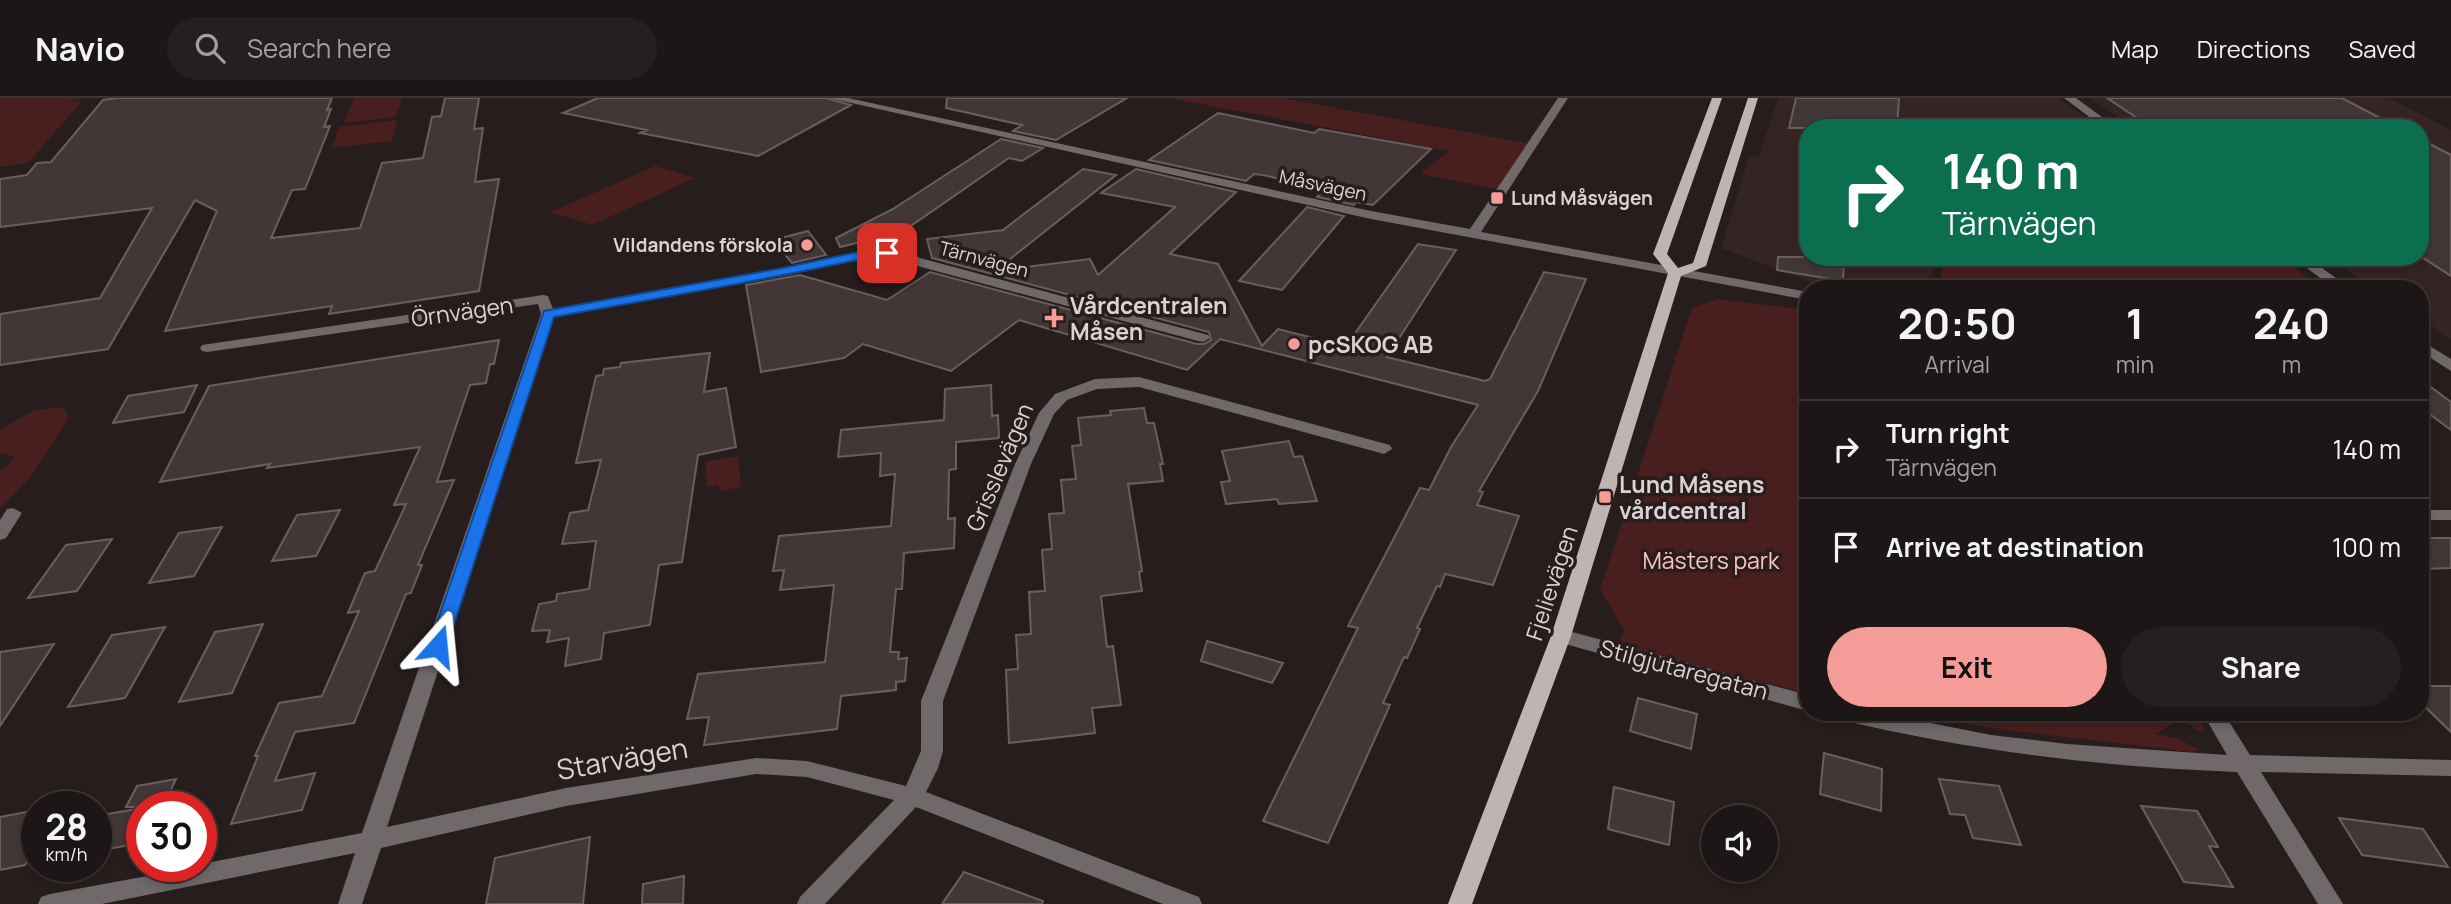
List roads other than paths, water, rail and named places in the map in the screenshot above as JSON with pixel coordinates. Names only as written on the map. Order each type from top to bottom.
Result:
[{"type":"main road","points":[[1717,98],[1660,254],[1675,273],[1699,265],[1753,98]]},
{"type":"main road","name":"Fjelievägen","points":[[1460,904],[1561,636],[1675,273]]},
{"type":"street","name":"Måsvägen","points":[[834,98],[1210,182],[1675,273],[1799,294]]},
{"type":"street","points":[[1474,234],[1563,98]]},
{"type":"street","points":[[2069,98],[2099,119]]},
{"type":"street","name":"Tärnvägen","points":[[548,314],[783,272],[872,253],[903,252],[915,261],[1203,338]]},
{"type":"street","points":[[2311,266],[2331,280]]},
{"type":"street","name":"Örnvägen","points":[[207,348],[543,299],[548,314],[350,904]]},
{"type":"street","points":[[2429,346],[2451,347]]},
{"type":"street","points":[[2429,351],[2451,366]]},
{"type":"street","name":"Grisslevägen","points":[[809,904],[912,796],[927,768],[932,751],[932,701],[1023,464],[1043,419],[1061,397],[1095,384],[1139,382],[1384,449]]},
{"type":"street","points":[[0,534],[13,513]]},
{"type":"street","points":[[2429,515],[2451,514]]},
{"type":"street","name":"Stilgjutaregatan","points":[[1561,636],[1799,701]]},
{"type":"street","points":[[1887,721],[2026,748],[2246,765],[2451,768]]},
{"type":"street","points":[[2218,721],[2330,904]]},
{"type":"street","name":"Starvägen","points":[[50,904],[373,840],[566,797],[756,766],[807,769],[912,796],[1190,904]]},
{"type":"place","name":"Lund Måsvägen","points":[[1497,198]]},
{"type":"place","name":"Vildandens förskola","points":[[807,245]]},
{"type":"place","name":"Vårdcentralen Måsen","points":[[1054,318]]},
{"type":"place","name":"pcSKOG AB","points":[[1294,344]]},
{"type":"place","name":"Lund Måsens vårdcentral","points":[[1605,497]]},
{"type":"park label","name":"Mästers park","points":[[1711,560]]}]
